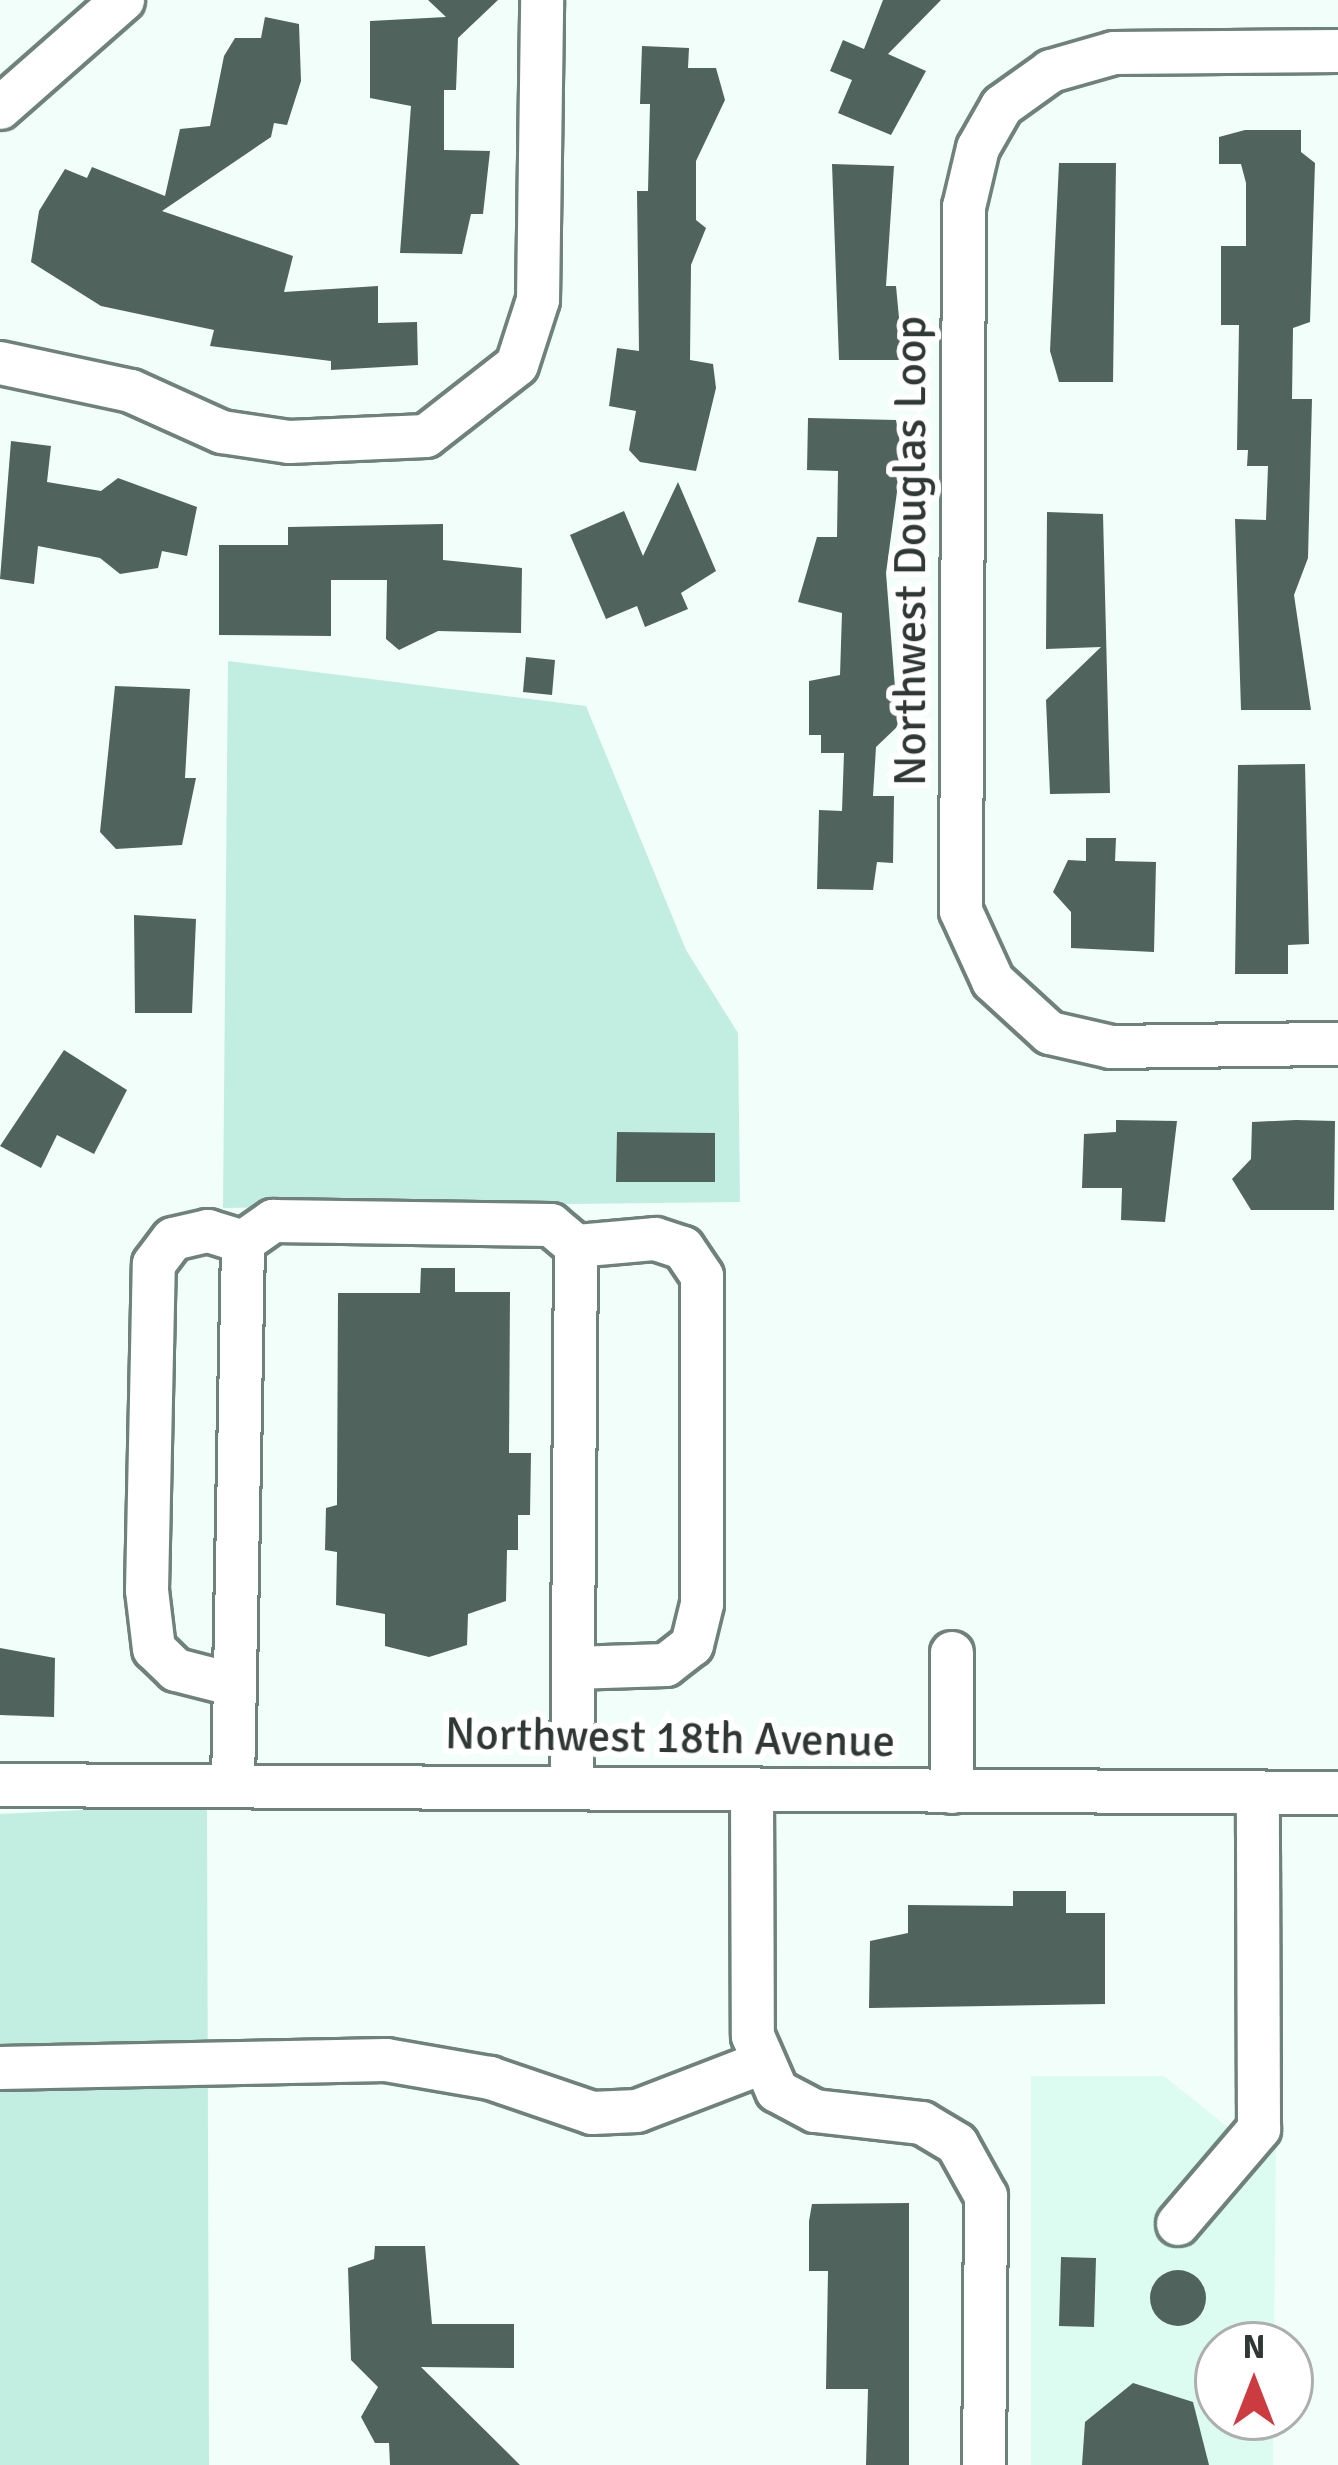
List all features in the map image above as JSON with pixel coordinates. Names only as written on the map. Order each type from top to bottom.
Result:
[{"type":"street","points":[[0,108],[123,0]]},
{"type":"street","points":[[0,363],[130,391],[222,432],[289,442],[426,436],[517,365],[538,300],[542,0]]},
{"type":"street","name":"Northwest Douglas Loop","points":[[1338,51],[1114,53],[1051,71],[1002,106],[978,148],[964,206],[961,911],[993,981],[1050,1033],[1111,1047],[1338,1044]]},
{"type":"street","points":[[243,1242],[273,1221],[551,1225],[576,1246],[656,1239],[683,1248],[702,1276],[702,1604],[692,1645],[666,1665],[573,1668]]},
{"type":"street","points":[[235,1685],[176,1670],[154,1649],[147,1590],[154,1264],[173,1239],[208,1231],[243,1242]]},
{"type":"street","points":[[232,1785],[243,1242]]},
{"type":"street","points":[[572,1787],[576,1246]]},
{"type":"street","points":[[952,1654],[952,1792]]},
{"type":"street","name":"Northwest 18th Avenue","points":[[0,1784],[1338,1793]]},
{"type":"street","points":[[752,1791],[762,2063],[777,2091],[815,2111],[922,2123],[957,2144],[986,2196],[984,2465]]},
{"type":"street","points":[[1178,2224],[1259,2129],[1258,1793]]},
{"type":"street","points":[[0,2068],[386,2060],[592,2113],[637,2111],[762,2063]]},
{"type":"shaded area","points":[[228,661],[586,706],[686,950],[738,1033],[740,1202],[223,1208]]},
{"type":"shaded area","points":[[207,1804],[209,2465],[0,2465],[0,1814]]},
{"type":"shaded area","points":[[1031,2076],[1164,2076],[1241,2138],[1276,2138],[1274,2321],[1194,2321],[1194,2441],[1273,2441],[1273,2465],[1031,2465]]},
{"type":"building","points":[[428,0],[498,0],[458,38],[456,90],[444,90],[444,150],[490,151],[483,214],[471,214],[462,254],[400,253],[411,106],[370,98],[370,21],[446,17]]},
{"type":"building","points":[[883,0],[941,0],[888,54],[926,71],[891,135],[838,113],[852,80],[830,71],[843,40],[864,49]]},
{"type":"building","points":[[265,17],[299,24],[301,81],[287,125],[274,123],[271,137],[162,211],[293,256],[284,292],[378,286],[378,323],[417,322],[418,365],[331,370],[331,361],[210,346],[214,330],[101,306],[31,262],[39,211],[65,169],[87,178],[92,167],[165,196],[180,129],[210,126],[224,56],[235,38],[261,38]]},
{"type":"building","points":[[642,46],[689,48],[688,68],[716,68],[725,100],[696,161],[696,220],[706,228],[691,265],[690,360],[713,364],[716,388],[696,471],[640,462],[629,450],[636,411],[609,406],[617,348],[639,351],[637,191],[648,191],[650,104],[640,104]]},
{"type":"building","points":[[1245,130],[1301,130],[1301,152],[1315,163],[1310,322],[1293,328],[1292,399],[1312,399],[1308,558],[1294,595],[1311,710],[1241,710],[1235,519],[1266,520],[1268,466],[1247,466],[1248,450],[1237,450],[1239,325],[1221,325],[1221,246],[1246,246],[1246,183],[1241,164],[1219,164],[1219,137]]},
{"type":"building","points":[[1059,163],[1116,163],[1113,382],[1059,382],[1050,351]]},
{"type":"building","points":[[832,164],[894,166],[886,286],[896,286],[903,360],[839,360]]},
{"type":"building","points":[[808,418],[896,420],[902,455],[886,573],[898,726],[876,747],[873,796],[894,796],[893,863],[877,862],[873,890],[817,889],[819,810],[842,811],[844,753],[821,753],[821,735],[809,735],[809,681],[840,675],[842,613],[798,602],[817,537],[837,537],[838,471],[807,470]]},
{"type":"building","points":[[11,441],[51,446],[47,482],[101,491],[118,478],[197,507],[187,556],[162,551],[158,568],[120,574],[100,558],[38,546],[34,584],[0,579]]},
{"type":"building","points":[[678,482],[716,571],[681,593],[688,609],[645,627],[637,606],[606,619],[570,535],[624,511],[643,556]]},
{"type":"building","points":[[1047,512],[1103,514],[1110,793],[1050,794],[1046,700],[1101,647],[1046,649]]},
{"type":"building","points":[[443,524],[443,560],[522,568],[521,633],[438,631],[399,650],[386,639],[387,580],[331,580],[331,636],[219,635],[219,545],[288,545],[288,527]]},
{"type":"building","points":[[526,657],[555,660],[552,695],[523,692]]},
{"type":"building","points":[[115,686],[190,689],[185,778],[196,778],[182,845],[116,849],[100,832]]},
{"type":"building","points":[[1305,764],[1309,944],[1288,945],[1288,974],[1235,974],[1238,765]]},
{"type":"building","points":[[1086,838],[1116,838],[1115,861],[1156,862],[1154,952],[1071,948],[1071,912],[1053,892],[1068,860],[1086,861]]},
{"type":"building","points":[[134,915],[196,919],[192,1013],[135,1013]]},
{"type":"building","points":[[64,1050],[127,1090],[94,1154],[57,1135],[41,1168],[0,1146]]},
{"type":"building","points":[[1116,1120],[1177,1121],[1165,1222],[1121,1220],[1122,1188],[1082,1188],[1084,1134],[1116,1132]]},
{"type":"building","points":[[1335,1121],[1334,1210],[1251,1210],[1232,1179],[1251,1159],[1252,1122]]},
{"type":"building","points":[[617,1132],[715,1133],[715,1182],[616,1182]]},
{"type":"building","points":[[421,1268],[455,1268],[455,1292],[510,1292],[509,1453],[531,1453],[530,1515],[518,1515],[518,1550],[507,1550],[506,1601],[468,1614],[467,1645],[429,1657],[385,1646],[385,1614],[336,1605],[337,1552],[325,1550],[326,1508],[337,1505],[338,1293],[420,1293]]},
{"type":"building","points":[[0,1648],[55,1658],[54,1717],[0,1715]]},
{"type":"building","points":[[1013,1891],[1066,1891],[1066,1913],[1105,1913],[1105,2004],[869,2008],[870,1941],[908,1933],[908,1905],[1013,1906]]},
{"type":"building","points":[[909,2203],[909,2465],[866,2465],[868,2389],[826,2389],[828,2271],[809,2271],[809,2221],[812,2204]]},
{"type":"building","points":[[375,2246],[425,2246],[432,2324],[514,2324],[514,2368],[421,2367],[520,2465],[390,2465],[389,2443],[375,2443],[361,2417],[378,2387],[351,2360],[348,2268],[374,2259]]},
{"type":"building","points":[[1061,2257],[1096,2258],[1094,2327],[1059,2326]]},
{"type":"building","points":[[1178,2270],[1198,2278],[1206,2298],[1198,2318],[1178,2326],[1158,2318],[1150,2298],[1158,2278]]},
{"type":"building","points":[[1133,2383],[1193,2402],[1194,2441],[1203,2441],[1209,2465],[1082,2465],[1085,2422]]}]
